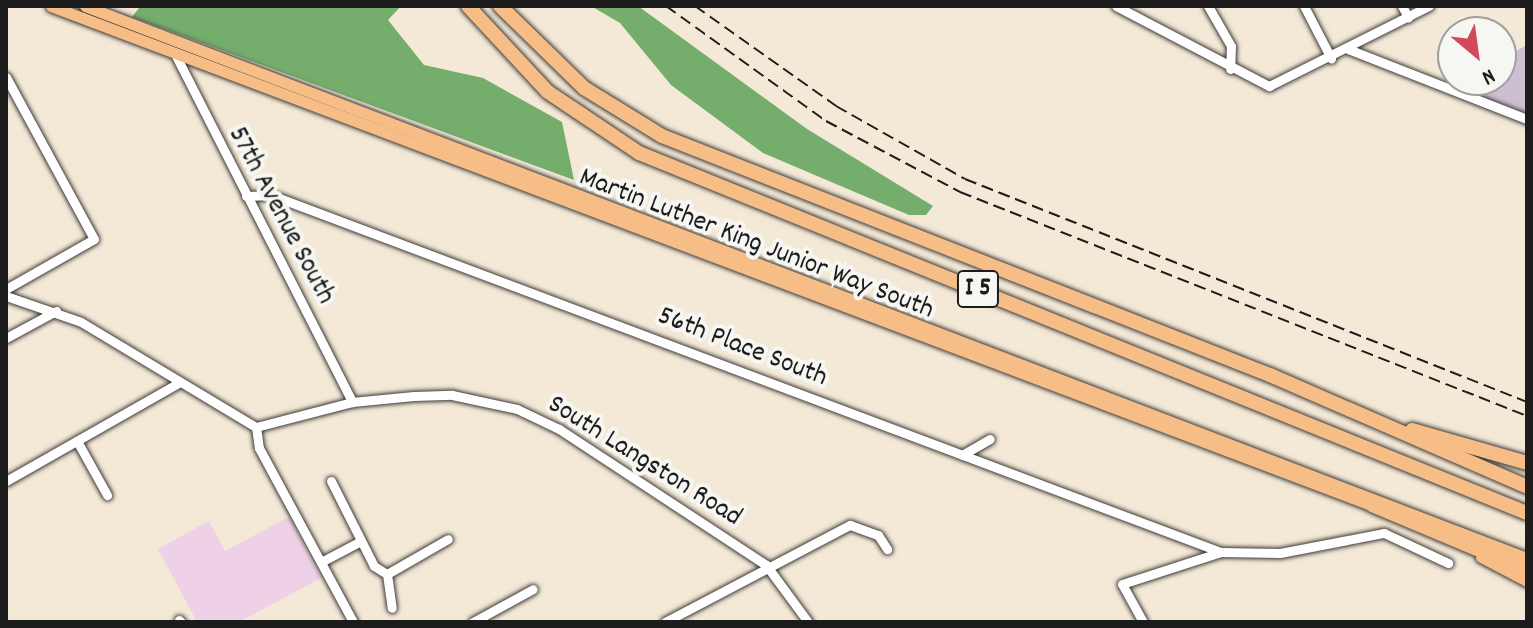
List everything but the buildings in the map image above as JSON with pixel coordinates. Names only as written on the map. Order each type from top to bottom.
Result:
[{"type":"highway","name":"I 5","points":[[468,6],[548,92],[639,153],[1527,513]]},
{"type":"highway","name":"I 5","points":[[500,6],[584,88],[662,136],[1393,427],[1527,487]]},
{"type":"highway","points":[[1393,427],[1446,435],[1527,463]]},
{"type":"highway","points":[[1372,505],[1527,570]]},
{"type":"main road","name":"Martin Luther King Junior Way South","points":[[51,6],[1372,505],[1527,581]]},
{"type":"main road","name":"Martin Luther King Junior Way South","points":[[85,6],[1527,558]]},
{"type":"street","points":[[1116,6],[1264,86],[1331,58],[1429,6]]},
{"type":"street","points":[[1208,6],[1231,46],[1230,69]]},
{"type":"street","points":[[1304,6],[1331,58]]},
{"type":"street","points":[[1402,6],[1408,17]]},
{"type":"street","points":[[1348,49],[1527,119]]},
{"type":"street","name":"57th Avenue South","points":[[174,52],[352,402]]},
{"type":"street","points":[[6,77],[94,239],[6,289]]},
{"type":"street","name":"56th Place South","points":[[246,196],[271,195],[1221,552]]},
{"type":"street","points":[[6,296],[56,311],[256,427],[259,448],[353,622]]},
{"type":"street","points":[[6,338],[56,311]]},
{"type":"street","points":[[6,481],[180,382]]},
{"type":"street","name":"South Langston Road","points":[[256,427],[281,426],[352,402],[452,395],[517,409],[559,429],[766,565]]},
{"type":"street","points":[[962,455],[990,439]]},
{"type":"street","points":[[77,441],[107,495]]},
{"type":"street","points":[[331,481],[361,541],[387,574],[392,608]]},
{"type":"street","points":[[665,622],[766,565],[858,524],[887,549]]},
{"type":"street","points":[[1143,622],[1122,584],[1221,552],[1280,553],[1384,533],[1448,563]]},
{"type":"street","points":[[387,574],[400,573],[448,539]]},
{"type":"street","points":[[321,562],[361,541]]},
{"type":"street","points":[[766,565],[808,622]]},
{"type":"street","points":[[473,622],[533,589]]},
{"type":"shaded area","points":[[1527,45],[1527,114],[1481,96],[1517,96],[1517,50]]},
{"type":"shaded area","points":[[289,517],[321,578],[239,622],[197,622],[158,549],[209,521],[225,551]]},
{"type":"green space","points":[[401,6],[388,20],[424,65],[483,78],[562,122],[574,180],[132,17],[139,8]]},
{"type":"green space","points":[[591,6],[638,6],[807,129],[933,206],[926,215],[909,215],[763,153],[671,85],[620,23]]},
{"type":"railway","points":[[666,6],[826,121],[960,192],[1527,416]]},
{"type":"railway","points":[[695,6],[836,106],[965,179],[1527,402]]}]
